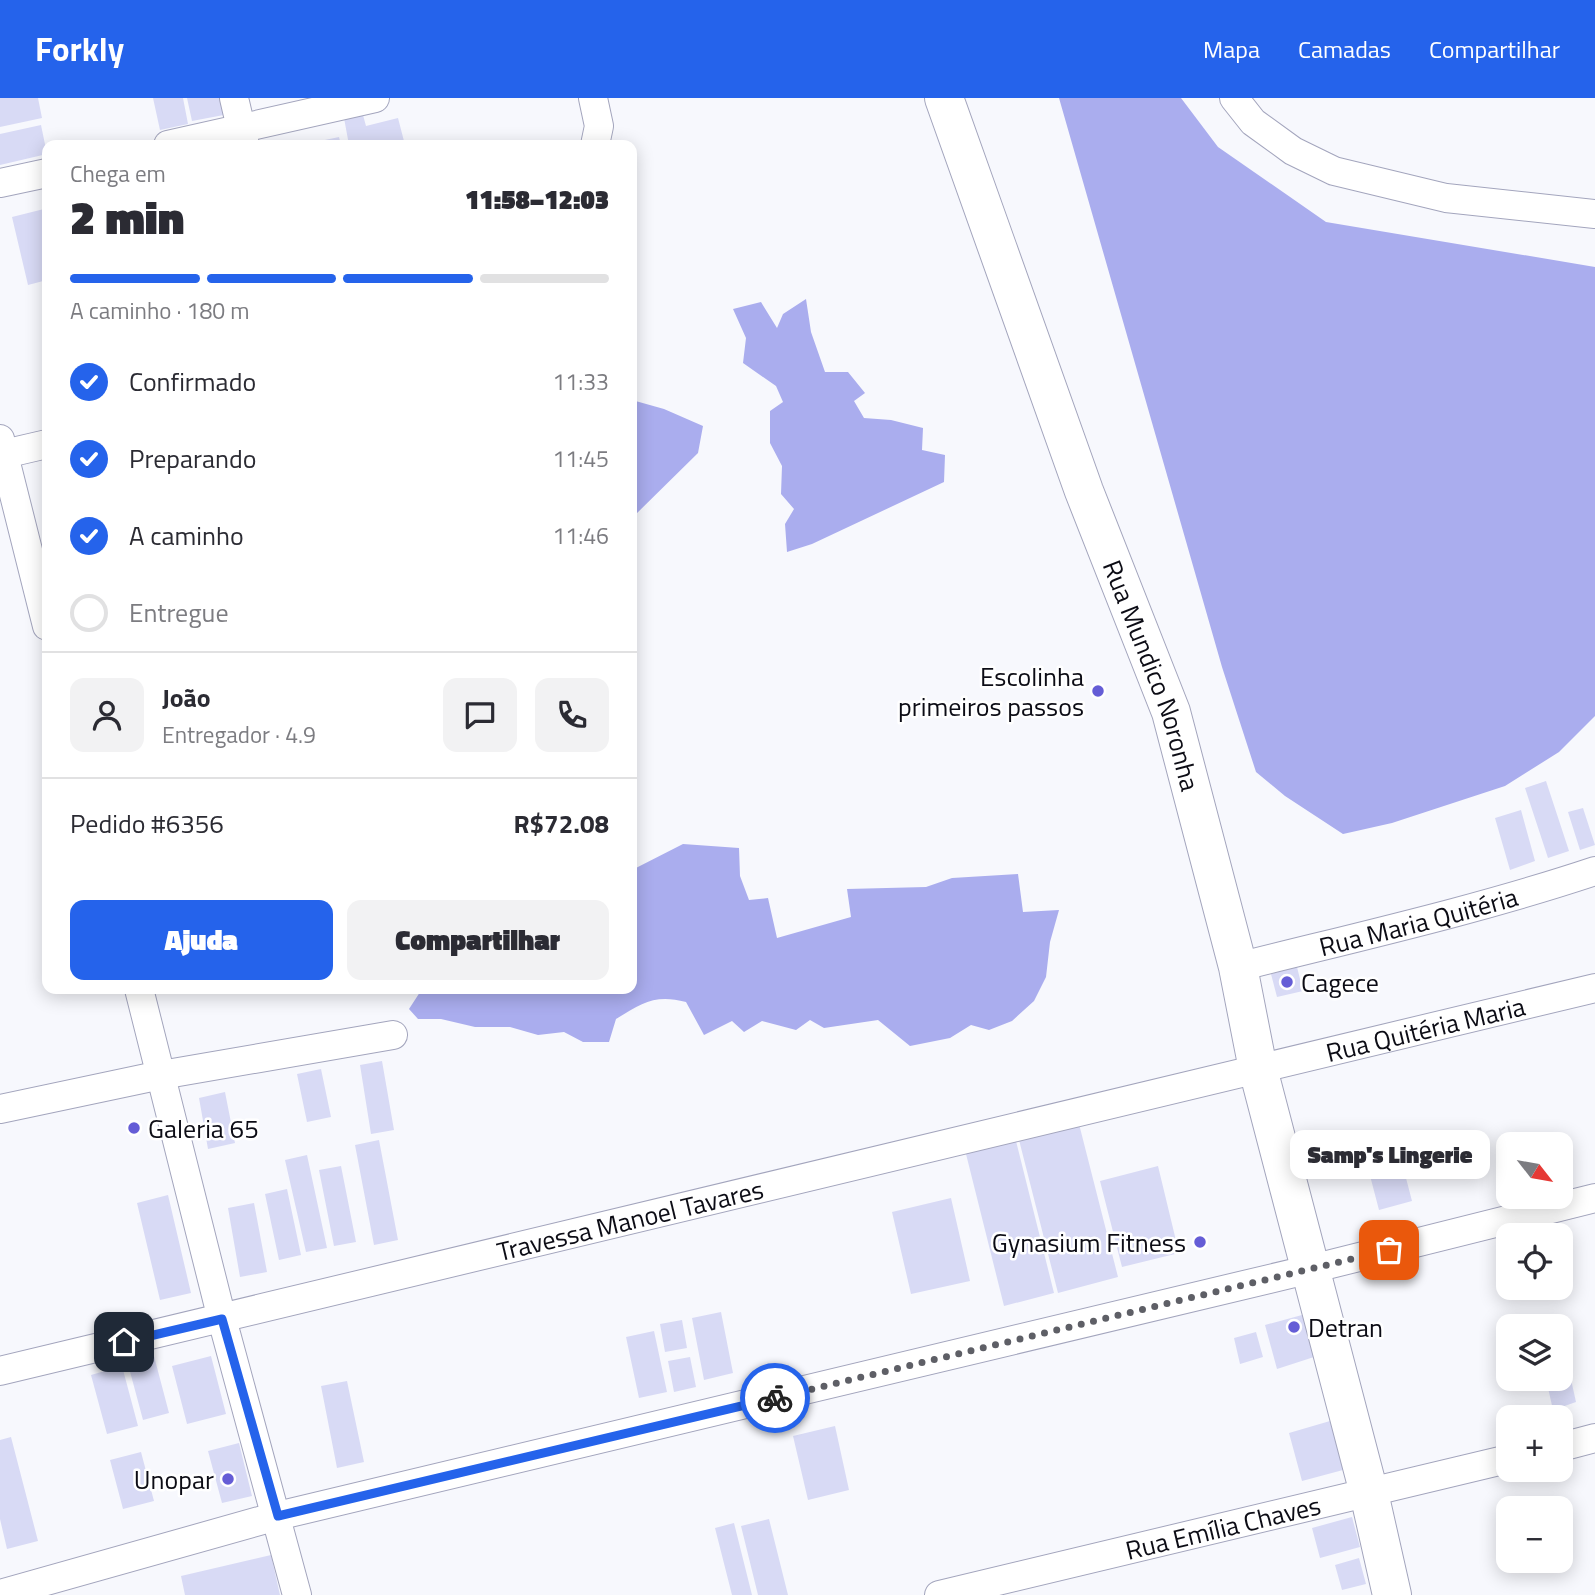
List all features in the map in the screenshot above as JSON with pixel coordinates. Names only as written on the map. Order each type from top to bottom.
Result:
[{"type":"street","points":[[234,98],[243,137]]},
{"type":"street","points":[[215,140],[243,137],[374,98]]},
{"type":"street","points":[[593,98],[599,126],[595,140]]},
{"type":"street","name":"Rua Mundico Noronha","points":[[944,98],[1084,491],[1164,693],[1238,967],[1258,1069],[1369,1493],[1392,1595]]},
{"type":"street","points":[[1234,98],[1253,122],[1293,151],[1334,171],[1446,198],[1595,214]]},
{"type":"street","points":[[0,183],[42,174]]},
{"type":"street","points":[[42,444],[1,449],[42,607]]},
{"type":"street","name":"Rua Maria Quitéria","points":[[1238,967],[1457,911],[1595,871]]},
{"type":"street","name":"Rua Quitéria Maria","points":[[1258,1069],[1595,988]]},
{"type":"street","points":[[140,994],[222,1319],[278,1516],[297,1595]]},
{"type":"street","points":[[0,1109],[160,1074],[393,1035]]},
{"type":"street","name":"Travessa Manoel Tavares","points":[[0,1371],[1258,1069]]},
{"type":"street","points":[[0,1594],[278,1516],[1311,1269],[1595,1198]]},
{"type":"street","points":[[1573,1444],[1595,1438]]},
{"type":"street","name":"Rua Emília Chaves","points":[[939,1595],[1496,1463]]},
{"type":"water","points":[[1059,98],[1181,98],[1218,147],[1326,222],[1595,267],[1595,716],[1559,752],[1505,786],[1392,823],[1343,834],[1285,796],[1256,772],[1222,667]]},
{"type":"water","points":[[806,299],[811,332],[825,372],[848,372],[865,393],[854,401],[864,418],[891,420],[923,428],[922,450],[945,455],[944,482],[812,544],[787,552],[785,524],[794,509],[781,494],[782,466],[770,443],[770,411],[783,402],[776,386],[743,363],[746,338],[733,309],[761,302],[777,328],[783,314]]},
{"type":"water","points":[[637,401],[664,409],[703,426],[698,453],[637,513]]},
{"type":"water","points":[[683,844],[739,848],[740,876],[749,900],[768,898],[777,938],[851,917],[847,889],[926,887],[952,878],[1018,874],[1023,912],[1059,910],[1050,942],[1046,977],[1034,1001],[1012,1021],[989,1030],[971,1025],[950,1038],[910,1046],[878,1020],[824,1028],[810,1020],[796,1030],[762,1021],[744,1032],[732,1021],[704,1035],[686,1002],[666,999],[641,1004],[616,1019],[609,1042],[583,1042],[564,1032],[538,1035],[510,1027],[475,1027],[441,1019],[418,1019],[409,1009],[419,994],[637,994],[637,867]]},
{"type":"building","points":[[0,98],[38,98],[42,118],[0,127]]},
{"type":"building","points":[[153,98],[183,98],[188,124],[160,130]]},
{"type":"building","points":[[187,98],[226,98],[229,114],[192,121]]},
{"type":"building","points":[[363,115],[366,126],[398,118],[404,140],[348,140],[344,118]]},
{"type":"building","points":[[41,125],[44,140],[42,155],[0,165],[0,134]]},
{"type":"building","points":[[42,210],[42,281],[28,285],[12,217]]},
{"type":"building","points":[[1546,781],[1569,851],[1548,858],[1525,788]]},
{"type":"building","points":[[1583,808],[1595,845],[1580,850],[1568,812]]},
{"type":"building","points":[[1521,810],[1535,861],[1510,870],[1495,818]]},
{"type":"building","name":"Cagece","points":[[1297,967],[1303,991],[1277,997],[1271,974]]},
{"type":"building","points":[[382,1061],[394,1130],[371,1134],[360,1065]]},
{"type":"building","points":[[321,1069],[331,1117],[307,1122],[297,1074]]},
{"type":"building","points":[[225,1092],[235,1143],[208,1149],[199,1098]]},
{"type":"building","points":[[1078,1120],[1118,1277],[1058,1293],[1018,1136]]},
{"type":"building","points":[[1395,1136],[1412,1201],[1379,1210],[1362,1145]]},
{"type":"building","points":[[1015,1137],[1054,1293],[1004,1306],[965,1150]]},
{"type":"building","points":[[379,1140],[398,1240],[374,1245],[355,1145]]},
{"type":"building","points":[[307,1155],[327,1248],[306,1252],[285,1160]]},
{"type":"building","points":[[341,1166],[356,1242],[334,1246],[319,1170]]},
{"type":"building","points":[[1158,1166],[1179,1253],[1122,1267],[1100,1181]]},
{"type":"building","points":[[287,1189],[301,1255],[279,1260],[265,1194]]},
{"type":"building","points":[[168,1195],[191,1293],[160,1300],[137,1203]]},
{"type":"building","points":[[951,1198],[970,1281],[911,1294],[892,1212]]},
{"type":"building","points":[[254,1203],[267,1272],[240,1277],[228,1208]]},
{"type":"building","points":[[721,1312],[733,1373],[704,1380],[692,1318]]},
{"type":"building","points":[[1302,1315],[1314,1357],[1277,1369],[1265,1325]]},
{"type":"building","points":[[682,1320],[687,1348],[665,1352],[660,1324]]},
{"type":"building","points":[[654,1331],[667,1392],[639,1398],[626,1337]]},
{"type":"building","points":[[1256,1332],[1263,1357],[1240,1364],[1234,1338]]},
{"type":"building","points":[[154,1356],[169,1413],[143,1420],[128,1364]]},
{"type":"building","points":[[211,1356],[226,1414],[187,1424],[172,1366]]},
{"type":"building","points":[[690,1357],[696,1387],[674,1392],[668,1361]]},
{"type":"building","points":[[122,1366],[138,1426],[107,1434],[91,1375]]},
{"type":"building","points":[[347,1381],[364,1462],[337,1468],[321,1386]]},
{"type":"building","points":[[1573,1388],[1576,1402],[1552,1405],[1549,1391],[1573,1391]]},
{"type":"building","points":[[1330,1421],[1343,1470],[1302,1481],[1289,1433]]},
{"type":"building","points":[[835,1426],[849,1490],[808,1500],[793,1436]]},
{"type":"building","points":[[11,1437],[38,1541],[7,1549],[0,1519],[0,1440]]},
{"type":"building","points":[[239,1443],[252,1496],[222,1503],[208,1451]]},
{"type":"building","points":[[141,1452],[154,1501],[123,1509],[110,1460]]},
{"type":"building","points":[[1352,1517],[1360,1547],[1320,1558],[1312,1528]]},
{"type":"building","points":[[769,1519],[788,1595],[758,1595],[741,1526]]},
{"type":"building","points":[[734,1523],[752,1595],[732,1595],[715,1528]]},
{"type":"building","points":[[271,1555],[280,1595],[185,1595],[181,1576]]},
{"type":"building","points":[[1359,1558],[1366,1584],[1342,1590],[1335,1565]]},
{"type":"way so far","points":[[775,1398],[1389,1250]]},
{"type":"place","name":"Escolinha primeiros passos","points":[[1098,691]]},
{"type":"place","name":"Cagece","points":[[1287,982]]},
{"type":"place","name":"Galeria 65","points":[[134,1128]]},
{"type":"place","name":"Gynasium Fitness","points":[[1200,1242]]},
{"type":"place","name":"Samp's Lingerie","points":[[1389,1250]]},
{"type":"place","name":"Detran","points":[[1294,1327]]},
{"type":"place","name":"Unopar","points":[[228,1479]]},
{"type":"route","points":[[124,1342],[222,1319],[278,1516],[775,1398]]}]
